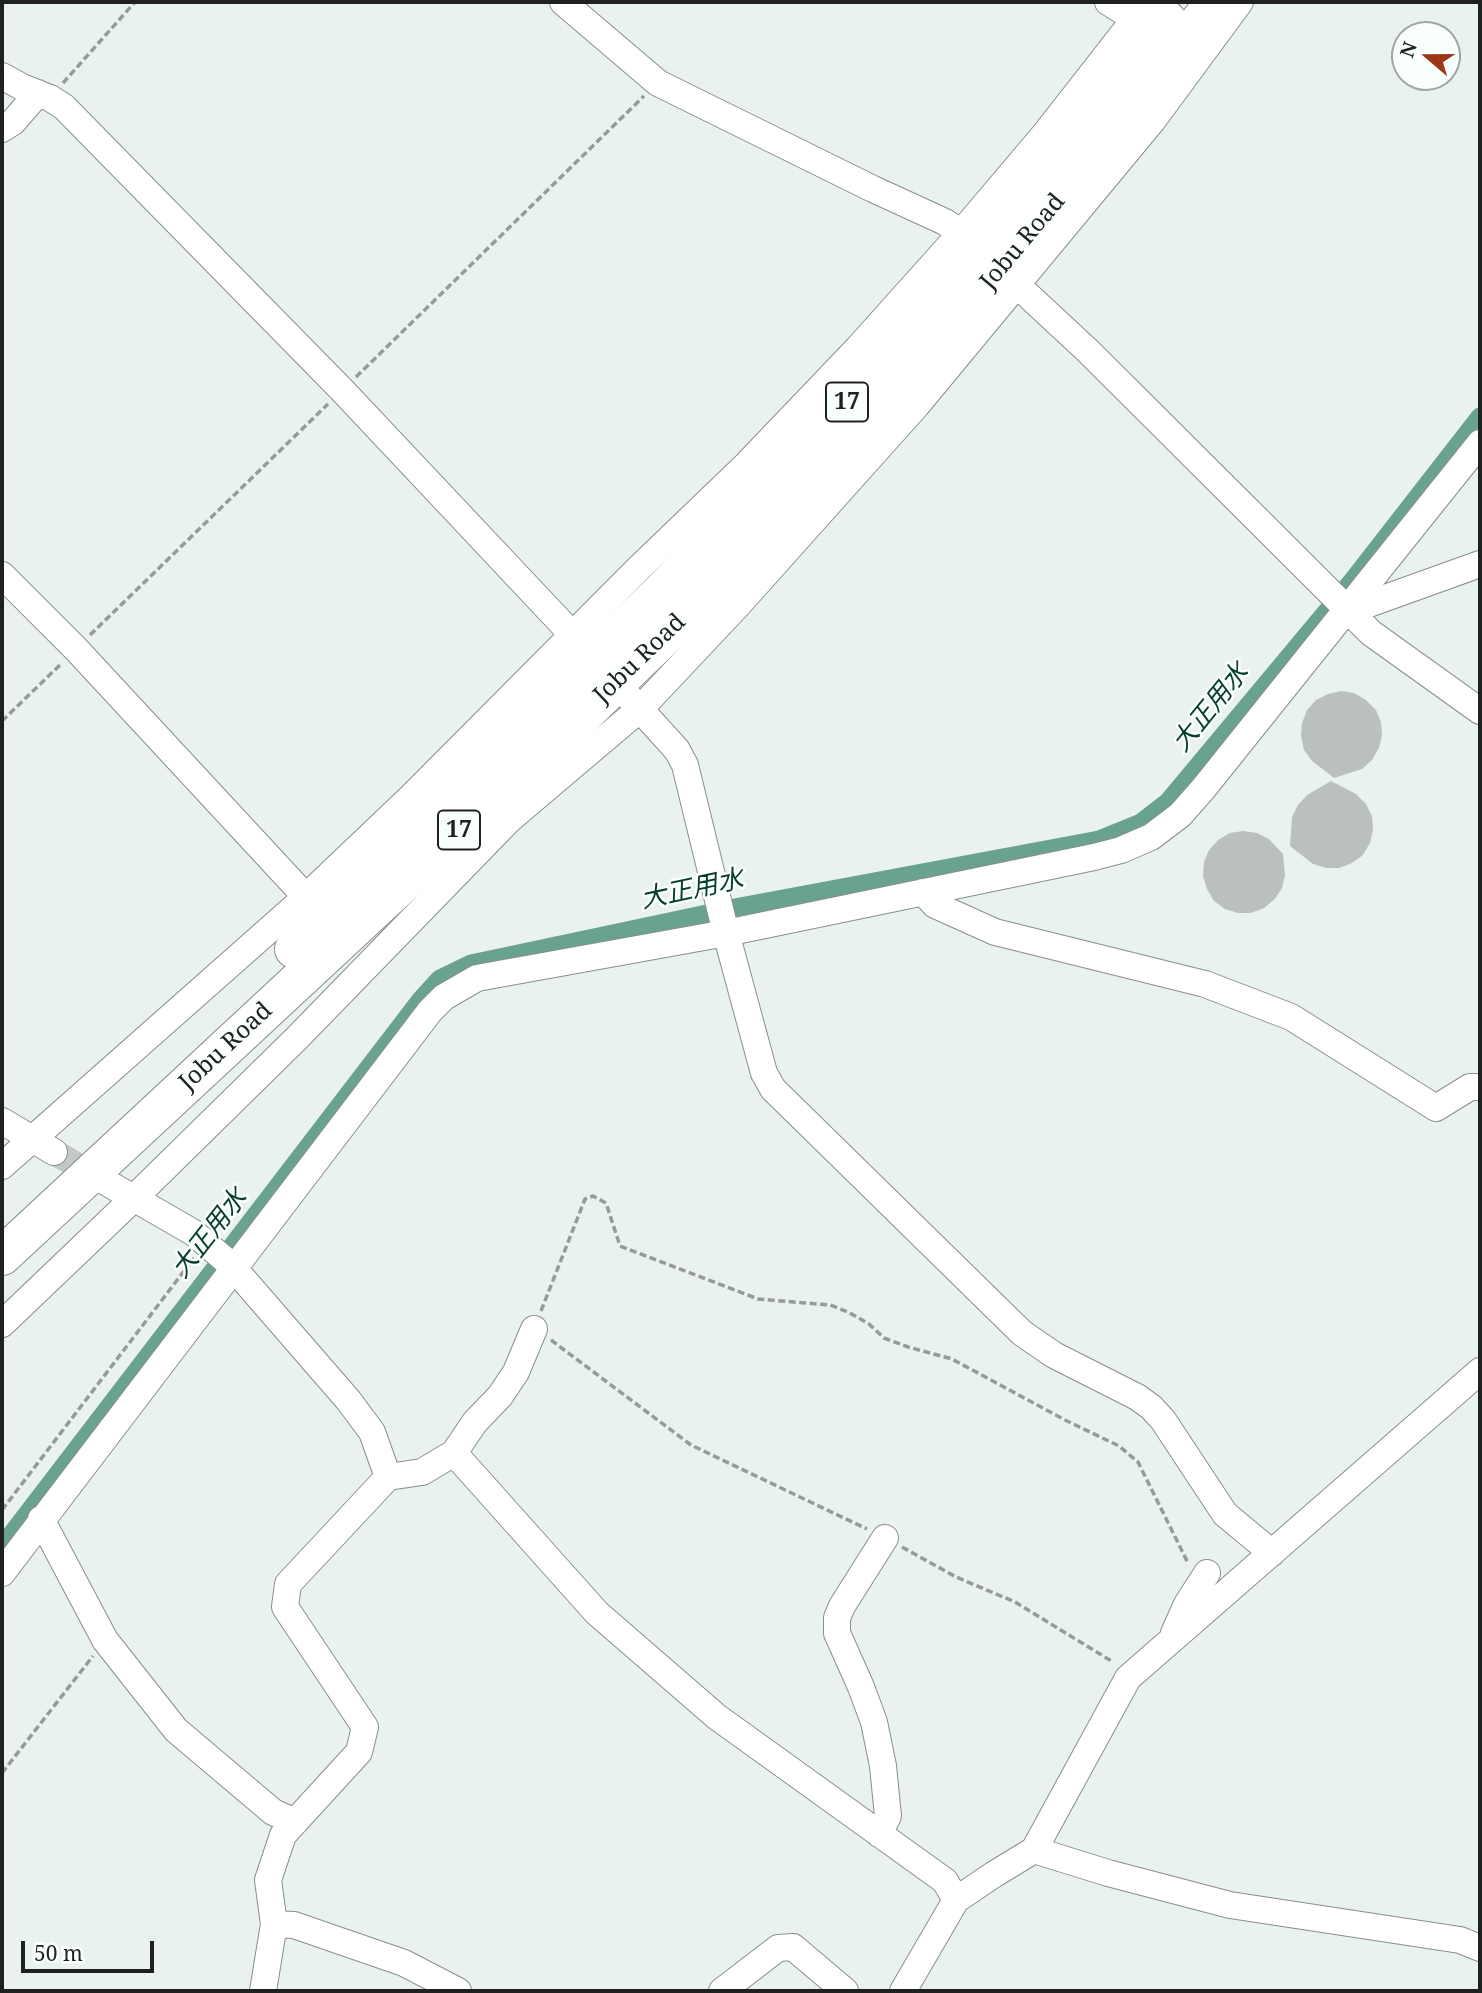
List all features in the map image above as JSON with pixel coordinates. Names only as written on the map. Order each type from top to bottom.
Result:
[{"type":"highway","name":"Jobu Road","points":[[2,1228],[115,1123],[664,589],[880,368],[1140,57],[1181,2]]},
{"type":"highway","name":"Jobu Road","points":[[2,1256],[571,727],[745,558],[900,388],[1047,215],[1159,76],[1214,2]]},
{"type":"street","points":[[563,2],[658,83],[873,190],[945,222],[961,233]]},
{"type":"street","points":[[2,1166],[43,1146],[410,798],[580,642],[639,568],[702,510],[858,348],[1044,135],[1141,10],[1108,2]]},
{"type":"street","points":[[2,1324],[297,1038],[510,819],[641,708],[738,605],[917,405],[1017,285],[1153,120],[1240,2]]},
{"type":"street","points":[[2,76],[64,107],[342,390],[580,642]]},
{"type":"street","points":[[2,129],[44,96]]},
{"type":"street","points":[[1017,285],[1088,351],[1371,633],[1480,711]]},
{"type":"street","points":[[2,1573],[221,1257],[444,997],[477,978],[722,920],[923,892],[1121,850],[1151,837],[1180,816],[1203,789],[1341,603],[1480,443]]},
{"type":"street","points":[[1341,603],[1480,564]]},
{"type":"street","points":[[2,575],[85,659],[306,897]]},
{"type":"street","points":[[620,689],[641,708],[677,750],[685,765],[722,920],[764,1073],[773,1089],[1022,1333],[1036,1344],[1151,1407],[1163,1420],[1225,1514],[1272,1553]]},
{"type":"street","points":[[923,892],[935,905],[995,932],[1205,984],[1291,1017],[1436,1108],[1470,1087],[1480,1087]]},
{"type":"street","points":[[2,1121],[43,1146]]},
{"type":"street","points":[[104,1181],[194,1233],[221,1257],[296,1338],[357,1411],[372,1432],[388,1478]]},
{"type":"street","points":[[263,1991],[274,1924],[268,1880],[283,1835],[359,1752],[365,1727],[285,1607],[288,1584],[388,1478],[422,1472],[454,1453],[475,1422],[500,1396],[516,1372],[534,1329]]},
{"type":"street","points":[[903,1991],[956,1900],[1034,1850],[1128,1678],[1480,1371]]},
{"type":"street","points":[[454,1453],[597,1613],[717,1717],[945,1881],[956,1900]]},
{"type":"street","points":[[41,1520],[105,1640],[176,1730],[273,1812],[295,1822]]},
{"type":"street","points":[[879,1834],[888,1816],[883,1766],[874,1722],[837,1633],[836,1618],[885,1538]]},
{"type":"street","points":[[1170,1641],[1187,1604],[1203,1579]]},
{"type":"street","points":[[1034,1850],[1108,1873],[1230,1905],[1460,1940],[1480,1948]]},
{"type":"street","points":[[274,1924],[294,1925],[404,1963],[458,1991]]},
{"type":"street","points":[[722,1991],[778,1948],[793,1947],[845,1991]]},
{"type":"path","points":[[44,96],[135,2]]},
{"type":"path","points":[[1132,1674],[1015,1602],[956,1577],[885,1538],[691,1445],[534,1329],[585,1199],[593,1196],[606,1203],[620,1246],[758,1298],[839,1308],[869,1324],[884,1338],[952,1359],[1119,1446],[1138,1462],[1203,1579]]},
{"type":"path","points":[[2,1510],[221,1257]]},
{"type":"path","points":[[2,1773],[105,1640]]},
{"type":"building","points":[[1341,691],[1354,693],[1376,710],[1382,735],[1372,760],[1362,769],[1334,778],[1312,761],[1304,750],[1302,723],[1307,710],[1316,700]]},
{"type":"building","points":[[1331,781],[1356,794],[1366,804],[1372,816],[1370,843],[1363,855],[1339,868],[1313,864],[1290,846],[1292,817],[1298,805],[1307,795]]},
{"type":"building","points":[[1230,833],[1257,833],[1269,839],[1283,854],[1285,875],[1282,888],[1275,899],[1264,908],[1251,913],[1225,909],[1214,901],[1203,876],[1204,862],[1209,850],[1218,840]]},
{"type":"waterway","name":"大正用水","points":[[2,1547],[420,1001],[440,979],[471,964],[740,907],[1099,840],[1141,823],[1168,802],[1354,579],[1480,417]]},
{"type":"tunnel","points":[[54,1152],[104,1181]]}]
